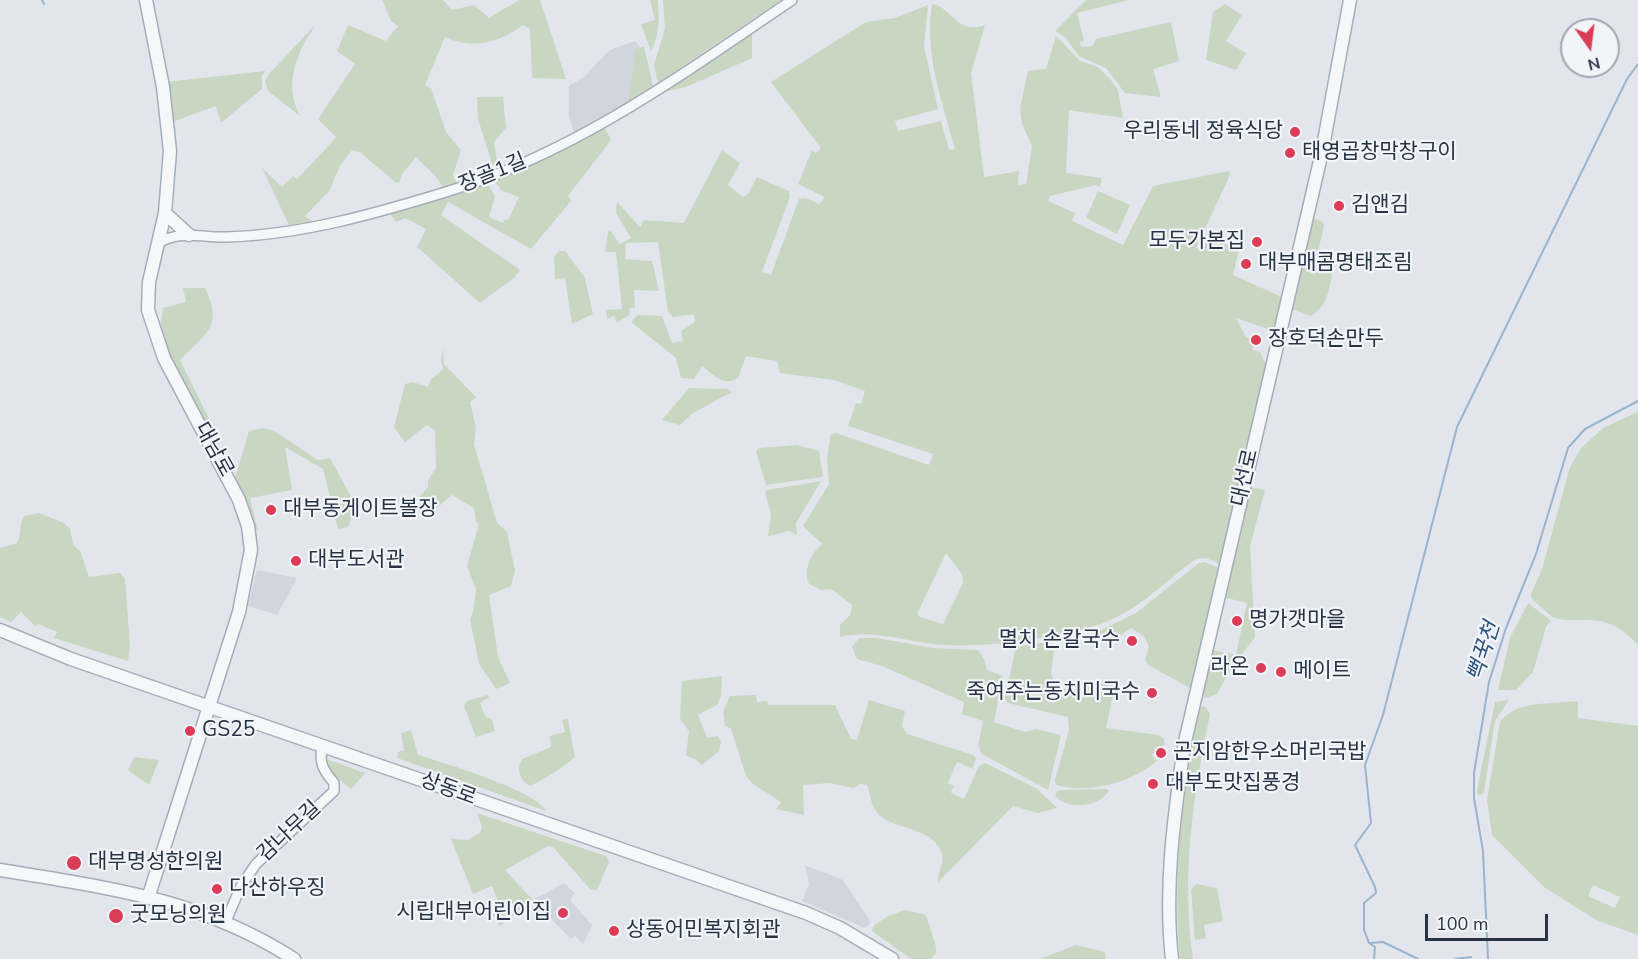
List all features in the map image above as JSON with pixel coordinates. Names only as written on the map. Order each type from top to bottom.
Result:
[{"type":"street","name":"대남로","points":[[146,0],[169,131],[169,171],[165,213],[147,300],[155,337],[178,386],[237,494],[250,538],[248,576],[149,895]]},
{"type":"street","name":"장골1길","points":[[158,244],[170,236],[225,237],[293,230],[419,200],[477,181],[546,152],[617,117],[792,0]]},
{"type":"street","name":"대선로","points":[[1172,959],[1169,880],[1171,845],[1184,746],[1322,152],[1350,0]]},
{"type":"street","points":[[165,213],[189,235]]},
{"type":"street","name":"상동로","points":[[0,630],[71,658],[806,913],[840,928],[892,959]]},
{"type":"street","name":"감나무길","points":[[226,921],[241,886],[256,864],[334,791],[334,783],[324,771],[320,760],[324,745]]},
{"type":"street","points":[[0,870],[149,895],[226,921],[250,932],[294,959]]},
{"type":"shaded area","points":[[635,41],[640,47],[635,51],[628,103],[574,133],[569,116],[569,86],[584,77],[610,50]]},
{"type":"shaded area","points":[[257,570],[297,578],[277,615],[248,606]]},
{"type":"shaded area","points":[[805,865],[843,880],[871,922],[865,928],[802,901],[809,884]]},
{"type":"shaded area","name":"시립대부어린이집","points":[[564,883],[575,893],[570,900],[592,925],[583,944],[575,936],[571,939],[533,900]]},
{"type":"green space","points":[[382,0],[443,0],[452,10],[474,5],[489,18],[519,0],[540,0],[566,79],[532,78],[530,29],[523,25],[505,36],[486,43],[466,43],[445,37],[425,85],[431,88],[446,132],[461,150],[453,175],[457,184],[443,188],[435,176],[416,157],[402,174],[399,183],[395,182],[361,153],[352,150],[340,166],[329,191],[305,216],[312,221],[289,225],[262,168],[282,187],[293,176],[297,179],[336,137],[318,119],[355,64],[337,51],[348,25],[386,41],[398,26],[391,21]]},
{"type":"green space","points":[[650,0],[658,0],[659,13],[657,33],[651,51],[641,24],[655,20]]},
{"type":"green space","points":[[663,0],[781,0],[658,83],[654,65],[665,28]]},
{"type":"green space","points":[[1086,0],[1129,0],[1077,13],[1084,41],[1080,42],[1081,47],[1093,46],[1096,39],[1171,22],[1179,61],[1153,69],[1161,97],[1125,93],[1106,68],[1079,56],[1065,37],[1055,31]]},
{"type":"green space","points":[[932,4],[945,10],[961,24],[975,27],[985,25],[971,73],[984,177],[1019,171],[1018,185],[1026,184],[1032,146],[1022,124],[1020,108],[1028,71],[1046,69],[1056,36],[1080,61],[1098,67],[1110,79],[1118,90],[1123,118],[1069,110],[1066,173],[1102,178],[1100,187],[1096,185],[1050,196],[1048,201],[1075,213],[1072,221],[1123,245],[1153,186],[1229,171],[1230,175],[1196,248],[1202,250],[1209,237],[1239,250],[1233,275],[1284,298],[1276,332],[1236,318],[1246,337],[1255,340],[1252,350],[1260,352],[1267,367],[1220,564],[1206,558],[1196,559],[1139,604],[1119,616],[1081,630],[1033,640],[985,645],[944,645],[866,634],[840,637],[840,625],[850,615],[852,605],[831,589],[821,590],[809,584],[807,573],[809,562],[814,552],[822,544],[803,526],[829,484],[827,458],[831,434],[836,433],[929,465],[933,454],[848,426],[856,403],[861,404],[865,391],[834,380],[780,373],[777,361],[746,356],[738,378],[728,381],[719,379],[702,366],[694,379],[681,378],[676,358],[631,322],[638,315],[662,316],[672,343],[683,341],[681,331],[695,322],[694,314],[673,317],[668,312],[658,242],[626,243],[625,259],[652,261],[659,291],[634,290],[635,308],[630,308],[629,315],[617,323],[614,316],[607,319],[606,310],[622,309],[616,252],[605,252],[608,232],[610,230],[620,244],[631,238],[616,213],[617,202],[640,227],[644,220],[684,223],[722,150],[740,163],[728,185],[743,197],[748,194],[757,177],[789,191],[790,197],[762,272],[771,275],[799,199],[806,198],[819,204],[825,197],[798,184],[812,150],[816,153],[821,148],[771,82],[866,22],[895,18],[928,5],[924,46],[938,109],[895,121],[898,131],[941,121],[949,150],[955,149],[932,59],[930,23]],"holes":[[[946,553],[962,574],[963,583],[943,624],[917,614]]]},
{"type":"green space","points":[[1225,4],[1242,15],[1226,41],[1246,53],[1236,70],[1206,60],[1213,12]]},
{"type":"green space","points":[[315,25],[294,69],[293,92],[300,116],[268,91],[265,82],[269,74]]},
{"type":"green space","points":[[752,33],[752,58],[686,87],[664,92]]},
{"type":"green space","points":[[644,46],[653,86],[628,103],[635,50]]},
{"type":"green space","points":[[265,71],[262,76],[262,89],[221,123],[216,106],[172,122],[166,82]]},
{"type":"green space","points":[[477,97],[503,97],[506,128],[494,142],[498,168],[494,170],[478,119]]},
{"type":"green space","points":[[605,128],[611,140],[568,196],[571,201],[531,249],[448,202],[441,215],[520,270],[514,278],[480,303],[417,247],[426,229],[405,218],[396,222],[389,212],[446,198],[487,183],[495,196],[489,217],[503,223],[505,219],[508,220],[519,197],[502,191],[494,180]]},
{"type":"green space","points":[[1098,191],[1130,205],[1117,234],[1086,218]]},
{"type":"green space","points":[[1316,219],[1323,222],[1324,226],[1316,260],[1333,265],[1325,300],[1317,312],[1311,316],[1289,308],[1311,220]]},
{"type":"green space","points":[[559,251],[565,251],[585,278],[593,314],[572,324],[565,278],[555,279],[554,257]]},
{"type":"green space","points":[[183,288],[205,288],[213,312],[209,329],[180,360],[218,437],[219,445],[171,360],[160,330],[163,308],[186,302]]},
{"type":"green space","points":[[443,348],[444,364],[476,397],[470,402],[476,427],[474,444],[497,523],[507,532],[515,571],[511,586],[489,595],[498,657],[510,683],[496,689],[479,664],[470,619],[476,589],[467,566],[479,524],[476,522],[474,508],[452,495],[432,509],[417,500],[428,487],[428,480],[436,468],[435,430],[427,425],[405,442],[394,427],[405,384],[413,382],[428,387],[431,379],[444,369],[441,362]]},
{"type":"green space","points":[[689,388],[728,389],[732,392],[693,413],[680,425],[662,420]]},
{"type":"green space","points":[[1638,412],[1638,645],[1626,633],[1605,622],[1563,620],[1553,617],[1531,598],[1531,594],[1542,569],[1570,467],[1581,448],[1603,428]]},
{"type":"green space","points":[[263,428],[274,431],[318,460],[330,458],[356,506],[348,527],[338,529],[323,469],[285,447],[292,490],[250,498],[258,531],[255,529],[235,478],[249,431]]},
{"type":"green space","points":[[797,445],[819,451],[823,477],[766,485],[756,451],[759,448]]},
{"type":"green space","points":[[821,481],[796,523],[797,535],[789,531],[768,536],[771,514],[765,493],[767,490]]},
{"type":"green space","points":[[1248,487],[1265,490],[1250,546],[1255,637],[1230,670],[1217,694],[1206,698],[1202,695],[1212,650],[1236,655],[1247,603],[1223,597]]},
{"type":"green space","points":[[39,513],[64,523],[70,529],[73,544],[81,553],[89,577],[120,573],[125,579],[130,646],[128,661],[54,638],[57,632],[38,624],[36,627],[21,612],[11,622],[0,617],[0,548],[17,543],[24,516]]},
{"type":"green space","points":[[1205,562],[1219,568],[1192,689],[1148,665],[1145,660],[1149,647],[1144,636],[1131,628],[1112,641],[1097,635],[1099,631],[1136,613],[1199,563]]},
{"type":"green space","points":[[1528,603],[1551,621],[1546,627],[1533,672],[1516,690],[1498,690],[1510,638]]},
{"type":"green space","points":[[859,638],[876,638],[933,648],[978,650],[987,670],[1003,676],[994,722],[1025,732],[1036,729],[1061,735],[1048,790],[982,754],[978,745],[983,721],[962,714],[964,702],[882,666],[857,659],[852,647]]},
{"type":"green space","points":[[1051,642],[1054,649],[1051,674],[1054,680],[1053,687],[1069,690],[1074,698],[1082,699],[1087,682],[1115,685],[1106,728],[1159,735],[1164,739],[1165,744],[1152,755],[1157,761],[1135,775],[1110,785],[1083,788],[1056,785],[1055,780],[1069,730],[1068,717],[1008,703],[1005,699],[1016,646]]},
{"type":"green space","points":[[722,676],[721,696],[717,705],[698,715],[707,738],[718,736],[721,742],[719,751],[702,765],[686,756],[689,731],[680,719],[682,681]]},
{"type":"green space","points":[[488,695],[489,697],[480,703],[486,717],[492,720],[495,731],[476,737],[464,706],[467,701]]},
{"type":"green space","points":[[756,695],[757,702],[767,701],[768,705],[835,705],[851,739],[857,740],[869,700],[905,711],[902,726],[907,734],[973,755],[976,758],[973,769],[957,762],[948,783],[954,786],[951,793],[964,799],[979,766],[985,763],[1036,788],[1057,808],[1038,813],[1013,806],[938,882],[942,855],[938,846],[924,834],[879,815],[873,805],[867,785],[860,784],[854,788],[830,783],[803,785],[804,815],[776,809],[781,803],[753,784],[746,776],[731,729],[725,725],[723,712],[730,696]]},
{"type":"green space","points":[[1509,700],[1495,721],[1484,792],[1479,796],[1477,790],[1495,702]]},
{"type":"green space","points":[[1578,701],[1578,718],[1638,726],[1638,935],[1596,920],[1544,887],[1492,835],[1487,800],[1500,722],[1507,715],[1525,706]],"holes":[[[1593,885],[1620,897],[1615,908],[1588,896]]]},
{"type":"green space","points":[[1205,706],[1210,714],[1198,775],[1189,866],[1188,897],[1193,959],[1180,959],[1177,895],[1180,833],[1199,708]]},
{"type":"green space","points":[[568,719],[575,757],[530,786],[520,774],[519,767],[522,759],[551,747],[550,736],[565,732],[562,720]]},
{"type":"green space","points":[[411,730],[418,755],[508,786],[539,803],[546,811],[397,758],[398,752],[404,750],[401,733]]},
{"type":"green space","points":[[134,757],[159,760],[149,785],[128,770]]},
{"type":"green space","points":[[324,760],[365,773],[351,789],[328,770]]},
{"type":"green space","points":[[1106,789],[1109,791],[1091,804],[1068,804],[1055,796],[1057,791],[1061,790]]},
{"type":"green space","points":[[477,813],[606,856],[609,862],[597,890],[590,889],[553,847],[548,846],[505,870],[533,900],[500,926],[489,909],[499,904],[492,886],[473,894],[451,839],[467,840],[480,833],[482,827]]},
{"type":"green space","points":[[1196,884],[1217,888],[1223,921],[1204,925],[1206,938],[1195,940],[1191,890]]},
{"type":"green space","points":[[905,910],[926,915],[936,947],[936,953],[931,959],[911,959],[872,931],[873,926],[888,916]]},
{"type":"green space","points":[[1076,945],[1105,952],[1106,959],[1040,959]]},
{"type":"waterway","points":[[42,0],[44,4]]},
{"type":"waterway","points":[[1374,959],[1375,947],[1369,943],[1364,930],[1364,903],[1376,893],[1355,845],[1371,823],[1365,765],[1383,715],[1457,427],[1627,79],[1638,64]]},
{"type":"waterway","name":"뻑꾹천","points":[[1488,959],[1483,851],[1474,798],[1474,773],[1489,682],[1506,628],[1536,554],[1568,448],[1585,429],[1638,401]]},
{"type":"waterway","points":[[1370,943],[1383,942],[1418,959]]},
{"type":"waterway","points":[[1455,959],[1471,957]]},
{"type":"place","name":"우리동네 정육식당","points":[[1295,132]]},
{"type":"place","name":"태영곱창막창구이","points":[[1290,153]]},
{"type":"place","name":"김앤김","points":[[1339,206]]},
{"type":"place","name":"모두가본집","points":[[1257,242]]},
{"type":"place","name":"대부매콤명태조림","points":[[1246,264]]},
{"type":"place","name":"장호덕손만두","points":[[1256,340]]},
{"type":"place","name":"대부동게이트볼장","points":[[271,510]]},
{"type":"place","name":"대부도서관","points":[[296,561]]},
{"type":"place","name":"명가갯마을","points":[[1237,621]]},
{"type":"place","name":"멸치 손칼국수","points":[[1132,641]]},
{"type":"place","name":"라온","points":[[1261,668]]},
{"type":"place","name":"메이트","points":[[1281,672]]},
{"type":"place","name":"죽여주는동치미국수","points":[[1152,693]]},
{"type":"place","name":"GS25","points":[[190,731]]},
{"type":"place","name":"곤지암한우소머리국밥","points":[[1161,753]]},
{"type":"place","name":"대부도맛집풍경","points":[[1153,784]]},
{"type":"place","name":"대부명성한의원","points":[[74,863]]},
{"type":"place","name":"다산하우징","points":[[217,889]]},
{"type":"place","name":"시립대부어린이집","points":[[563,913]]},
{"type":"place","name":"굿모닝의원","points":[[116,916]]},
{"type":"place","name":"상동어민복지회관","points":[[614,931]]}]
